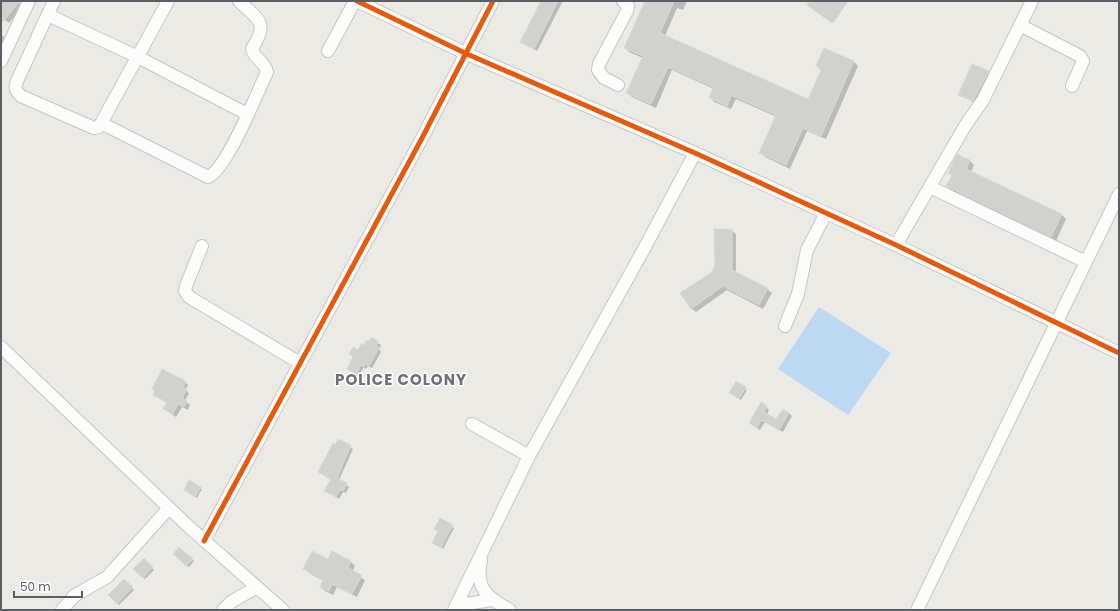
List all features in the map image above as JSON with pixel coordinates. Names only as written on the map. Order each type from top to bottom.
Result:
[{"type":"street","points":[[1,61],[29,1]]},
{"type":"street","points":[[54,1],[17,81],[15,87],[16,92],[94,128],[98,127],[101,123],[168,1]]},
{"type":"street","points":[[101,123],[208,176],[214,173],[226,158],[267,72],[266,67],[255,57],[252,49],[260,36],[261,26],[259,21],[239,1]]},
{"type":"street","points":[[328,51],[356,1],[467,54],[695,153],[896,245],[1119,353]]},
{"type":"street","points":[[204,541],[467,54],[493,1]]},
{"type":"street","points":[[896,245],[965,126],[984,100],[1032,1]]},
{"type":"street","points":[[618,85],[604,78],[598,70],[599,64],[626,11],[626,2]]},
{"type":"street","points":[[48,15],[138,57],[247,114]]},
{"type":"street","points":[[1020,25],[1080,56],[1083,61],[1072,86]]},
{"type":"street","points":[[454,610],[529,456],[645,247],[695,153]]},
{"type":"street","points":[[930,187],[1086,262]]},
{"type":"street","points":[[917,610],[1119,194]]},
{"type":"street","points":[[785,326],[798,294],[807,250],[826,213]]},
{"type":"street","points":[[202,246],[186,286],[185,291],[189,297],[300,363]]},
{"type":"street","points":[[1,347],[204,541],[284,610]]},
{"type":"street","points":[[472,424],[529,456]]},
{"type":"street","points":[[62,610],[74,596],[108,577],[169,508]]},
{"type":"street","points":[[482,551],[479,570],[482,586],[491,600]]},
{"type":"street","points":[[223,610],[231,602],[257,587]]},
{"type":"street","points":[[458,610],[466,604],[479,600],[491,600],[510,610]]},
{"type":"water","points":[[819,307],[891,353],[848,415],[778,369]]},
{"type":"building","points":[[1,1],[20,1],[1,24]]},
{"type":"building","points":[[541,1],[558,1],[534,49],[520,42]]},
{"type":"building","points":[[645,1],[674,1],[660,33],[808,99],[822,68],[816,66],[824,48],[854,61],[821,136],[803,128],[786,165],[759,153],[776,115],[731,95],[727,106],[709,98],[713,87],[668,67],[651,104],[626,93],[643,56],[624,48]]},
{"type":"building","points":[[810,1],[847,1],[832,23],[807,5]]},
{"type":"building","points":[[972,64],[989,71],[973,101],[958,95]]},
{"type":"building","points":[[957,154],[970,160],[966,169],[1062,214],[1051,237],[946,186],[952,175],[948,173]]},
{"type":"building","points":[[714,229],[732,229],[732,270],[768,288],[759,305],[723,286],[691,309],[680,293],[712,272],[715,265]]},
{"type":"building","points":[[371,337],[378,341],[376,346],[379,348],[369,366],[365,364],[363,367],[361,365],[356,374],[347,369],[353,356],[349,354],[353,347],[358,350],[361,344],[364,345],[366,340],[369,341]]},
{"type":"building","points":[[162,369],[186,381],[183,387],[187,389],[182,398],[187,401],[184,407],[178,404],[173,414],[163,409],[167,402],[153,395],[155,391],[152,389]]},
{"type":"building","points":[[736,381],[746,387],[739,399],[729,393]]},
{"type":"building","points":[[761,402],[767,406],[764,412],[776,419],[783,409],[789,413],[779,430],[761,420],[757,428],[749,423]]},
{"type":"building","points":[[338,439],[351,445],[337,478],[347,483],[343,491],[340,490],[336,497],[324,491],[331,479],[318,472],[333,443],[336,444]]},
{"type":"building","points":[[189,480],[201,487],[195,497],[184,490]]},
{"type":"building","points":[[440,518],[453,525],[441,548],[432,543],[438,531],[434,529]]},
{"type":"building","points":[[179,547],[193,559],[186,566],[173,554]]},
{"type":"building","points":[[312,551],[328,559],[332,551],[351,561],[348,568],[362,575],[352,594],[332,584],[329,591],[320,587],[323,579],[303,569]]},
{"type":"building","points":[[144,558],[153,567],[143,578],[133,569]]},
{"type":"building","points":[[124,579],[133,587],[117,604],[108,595]]},
{"type":"cycle path","points":[[357,1],[467,54],[695,153],[896,245],[1119,353]]},
{"type":"cycle path","points":[[204,541],[421,140],[493,1]]},
{"type":"district","name":"POLICE COLONY","points":[[401,379]]}]
